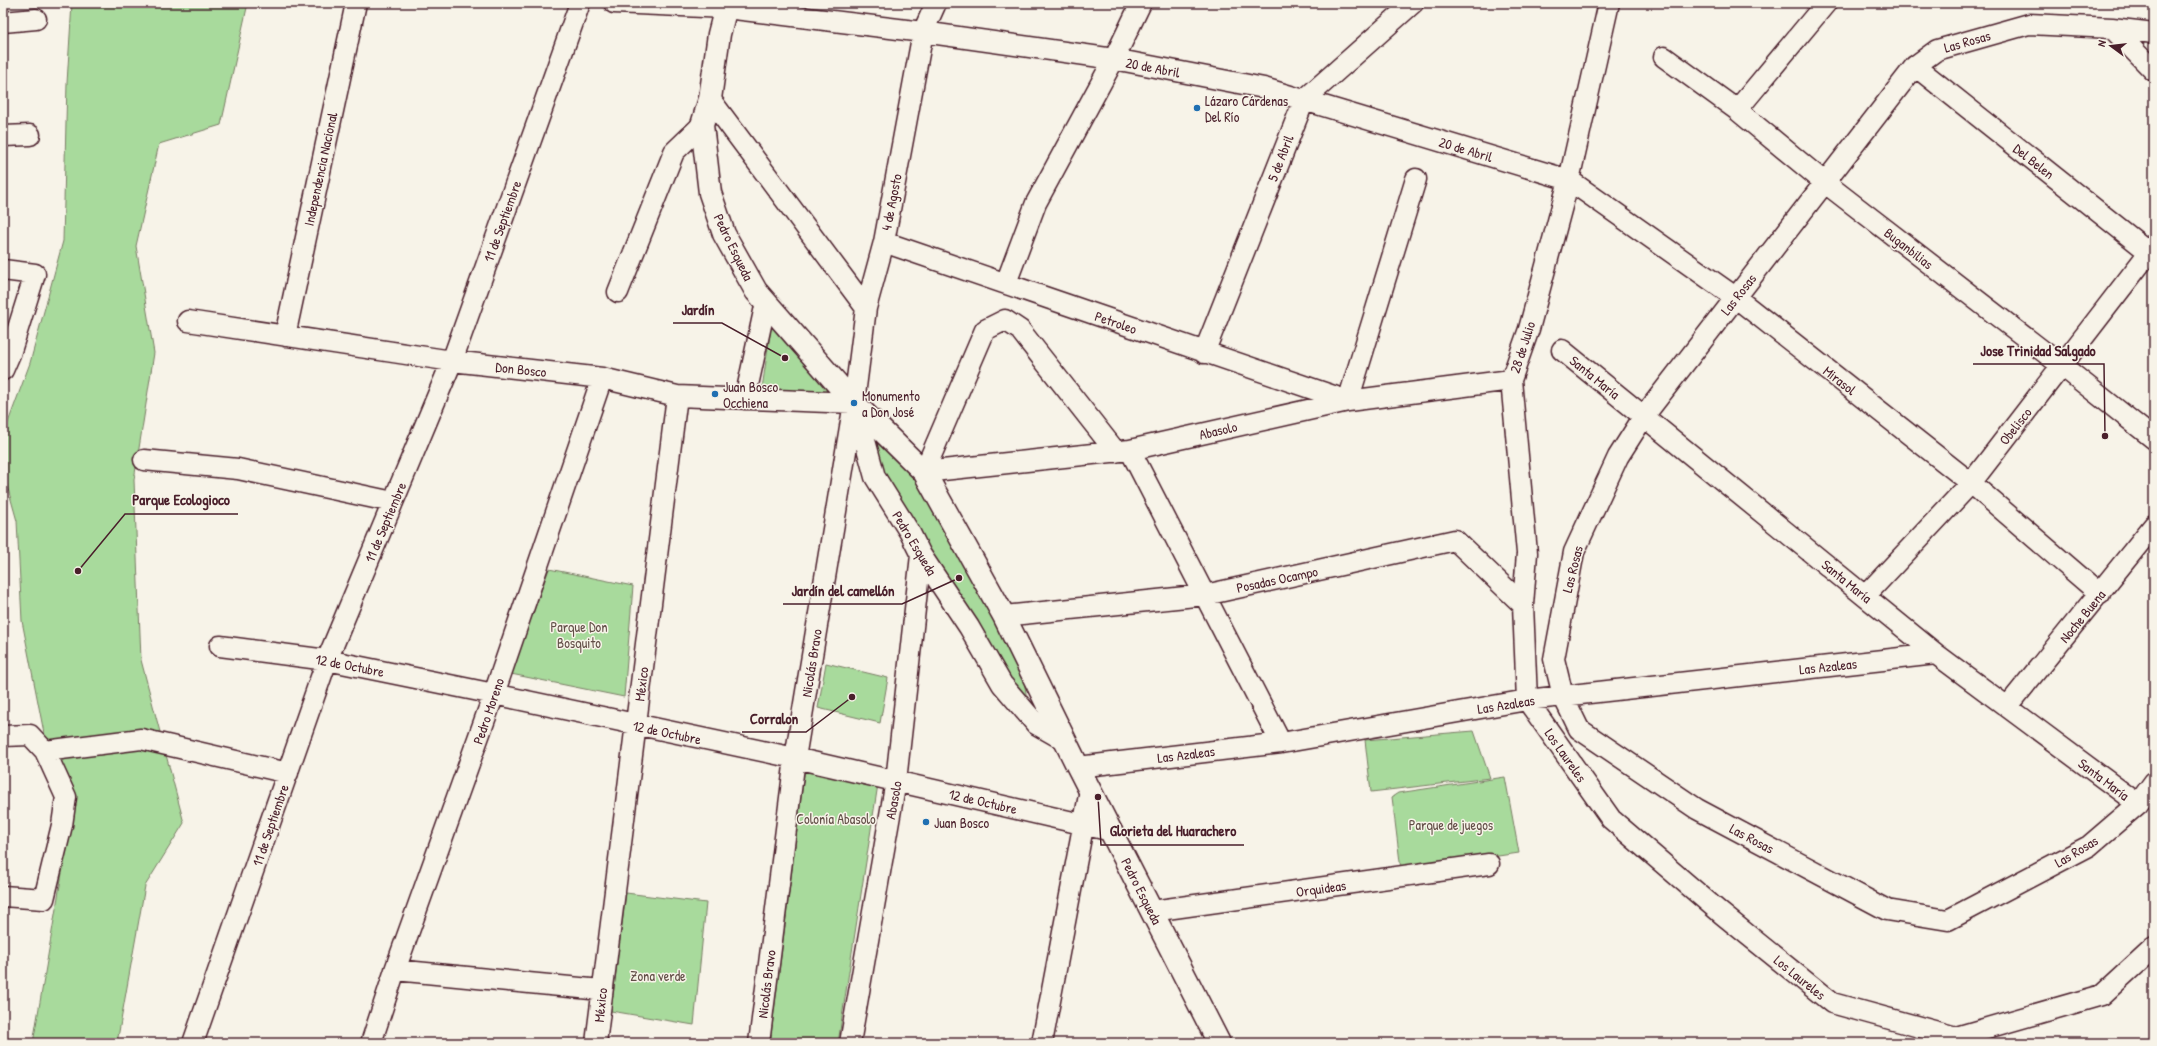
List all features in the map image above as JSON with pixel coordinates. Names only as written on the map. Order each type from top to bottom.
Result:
[{"type":"street","name":"Independencia Nacional","points":[[285,336],[356,3]]},
{"type":"street","name":"11 de Septiembre","points":[[193,1043],[327,660],[452,361],[580,3]]},
{"type":"street","name":"20 de Abril","points":[[614,3],[719,5],[923,32],[1114,60],[1264,88],[1569,180]]},
{"type":"street","name":"4 de Agosto","points":[[854,403],[866,308],[884,242],[923,32],[936,3]]},
{"type":"street","points":[[1006,284],[1036,203],[1114,60],[1141,3]]},
{"type":"street","name":"5 de Abril","points":[[1204,353],[1304,100],[1413,3]]},
{"type":"street","points":[[1737,110],[1826,3]]},
{"type":"street","name":"Pedro Esqueda","points":[[719,5],[718,34],[710,99],[702,125],[710,193],[724,234],[756,291],[854,403],[924,472],[1004,616],[1064,740],[1112,831],[1219,1043]]},
{"type":"street","name":"28 de Julio","points":[[1527,700],[1522,605],[1526,553],[1511,380],[1529,329],[1569,180],[1604,6]]},
{"type":"street","points":[[3,22],[36,19]]},
{"type":"street","name":"Las Rosas","points":[[2154,33],[2112,28],[2029,24],[1937,50],[1915,66],[1644,416],[1618,456],[1574,552],[1554,659],[1563,696],[1579,729],[1697,809],[1887,910],[1948,920],[2089,846],[2138,804],[2154,782]]},
{"type":"street","points":[[2112,28],[2154,71]]},
{"type":"street","name":"Buganbilias","points":[[1664,57],[1737,110],[1824,182],[2062,365],[2154,439]]},
{"type":"street","name":"Del Belen","points":[[1915,66],[2152,251]]},
{"type":"street","points":[[710,99],[866,308]]},
{"type":"street","points":[[618,292],[674,152],[702,125]]},
{"type":"street","points":[[3,136],[30,136]]},
{"type":"street","points":[[1348,401],[1416,179]]},
{"type":"street","name":"Mirasol","points":[[1569,180],[1735,297],[1971,483],[2100,594]]},
{"type":"street","name":"Petroleo","points":[[884,242],[1204,353],[1348,401]]},
{"type":"street","name":"Obelisco","points":[[1865,596],[1971,483],[2152,251]]},
{"type":"street","points":[[3,270],[35,274],[10,354],[3,370]]},
{"type":"street","points":[[745,399],[766,302]]},
{"type":"street","points":[[924,472],[985,330],[1005,320],[1020,330],[1123,451],[1205,595],[1281,743]]},
{"type":"street","name":"Don Bosco","points":[[188,321],[452,361],[602,378],[677,396],[854,403]]},
{"type":"street","name":"Santa María","points":[[1562,350],[1936,654],[2138,804]]},
{"type":"street","name":"Pedro Moreno","points":[[371,1043],[395,970],[494,694],[602,378]]},
{"type":"street","name":"Abasolo","points":[[924,472],[1123,451],[1348,401],[1511,380]]},
{"type":"street","name":"México","points":[[596,1043],[601,990],[677,396]]},
{"type":"street","name":"Pedro Esqueda","points":[[854,403],[875,477],[910,533],[921,555],[969,627],[1002,684],[1036,724],[1064,740]]},
{"type":"street","name":"Nicolás Bravo","points":[[759,1043],[795,758],[854,403]]},
{"type":"street","points":[[144,460],[238,469],[393,502]]},
{"type":"street","name":"Noche Buena","points":[[2008,706],[2100,594],[2154,525]]},
{"type":"street","name":"Posadas Ocampo","points":[[1004,616],[1205,595],[1456,540],[1522,605]]},
{"type":"street","name":"Abasolo","points":[[850,1043],[896,781],[921,555]]},
{"type":"street","name":"12 de Octubre","points":[[220,646],[327,660],[494,694],[795,758],[1112,831]]},
{"type":"street","name":"Las Azaleas","points":[[1078,767],[1281,743],[1527,700],[1936,654]]},
{"type":"street","name":"Los Laureles","points":[[1527,700],[1611,819],[1722,914],[1832,1003],[1956,1037],[2102,995],[2154,947]]},
{"type":"street","points":[[3,736],[30,735],[45,751],[66,797],[62,824],[44,899],[3,896]]},
{"type":"street","points":[[45,751],[141,739],[288,773]]},
{"type":"street","points":[[1042,1043],[1090,790]]},
{"type":"street","name":"Orquideas","points":[[1152,911],[1489,864]]},
{"type":"street","points":[[395,970],[601,990]]},
{"type":"green space","points":[[72,3],[248,3],[221,125],[159,144],[136,246],[154,353],[134,480],[141,660],[184,823],[145,886],[117,1043],[33,1043],[74,803],[44,733],[22,621],[17,521],[3,471],[3,436],[30,363],[63,241],[67,83]]},
{"type":"green space","points":[[772,321],[836,395],[761,395]]},
{"type":"green space","points":[[868,426],[923,482],[1023,675],[1028,705],[879,476]]},
{"type":"green space","name":"Parque Don Bosquito","points":[[549,569],[633,586],[624,697],[511,674]]},
{"type":"green space","points":[[826,663],[888,678],[880,723],[818,708]]},
{"type":"green space","points":[[1474,731],[1490,778],[1371,792],[1365,740]]},
{"type":"green space","name":"Colonía Abasolo","points":[[805,767],[878,784],[838,1043],[770,1043]]},
{"type":"green space","name":"Parque de juegos","points":[[1505,777],[1519,853],[1401,870],[1392,797],[1398,793]]},
{"type":"green space","name":"Zona verde","points":[[626,893],[706,903],[694,1025],[611,1011]]},
{"type":"place","name":"Lázaro Cárdenas Del Río","points":[[1197,108]]},
{"type":"place","name":"Jardín","points":[[785,358]]},
{"type":"place","name":"Juan Bosco Occhiena","points":[[715,394]]},
{"type":"place","name":"Monumento a Don José","points":[[854,403]]},
{"type":"place","name":"Jose Trinidad Salgado","points":[[2105,436]]},
{"type":"place","name":"Parque Ecologioco","points":[[78,571]]},
{"type":"place","name":"Jardín del camellón","points":[[959,578]]},
{"type":"place","name":"Corralon","points":[[852,697]]},
{"type":"place","name":"Glorieta del Huarachero","points":[[1098,797]]},
{"type":"place","name":"Juan Bosco","points":[[926,822]]}]
